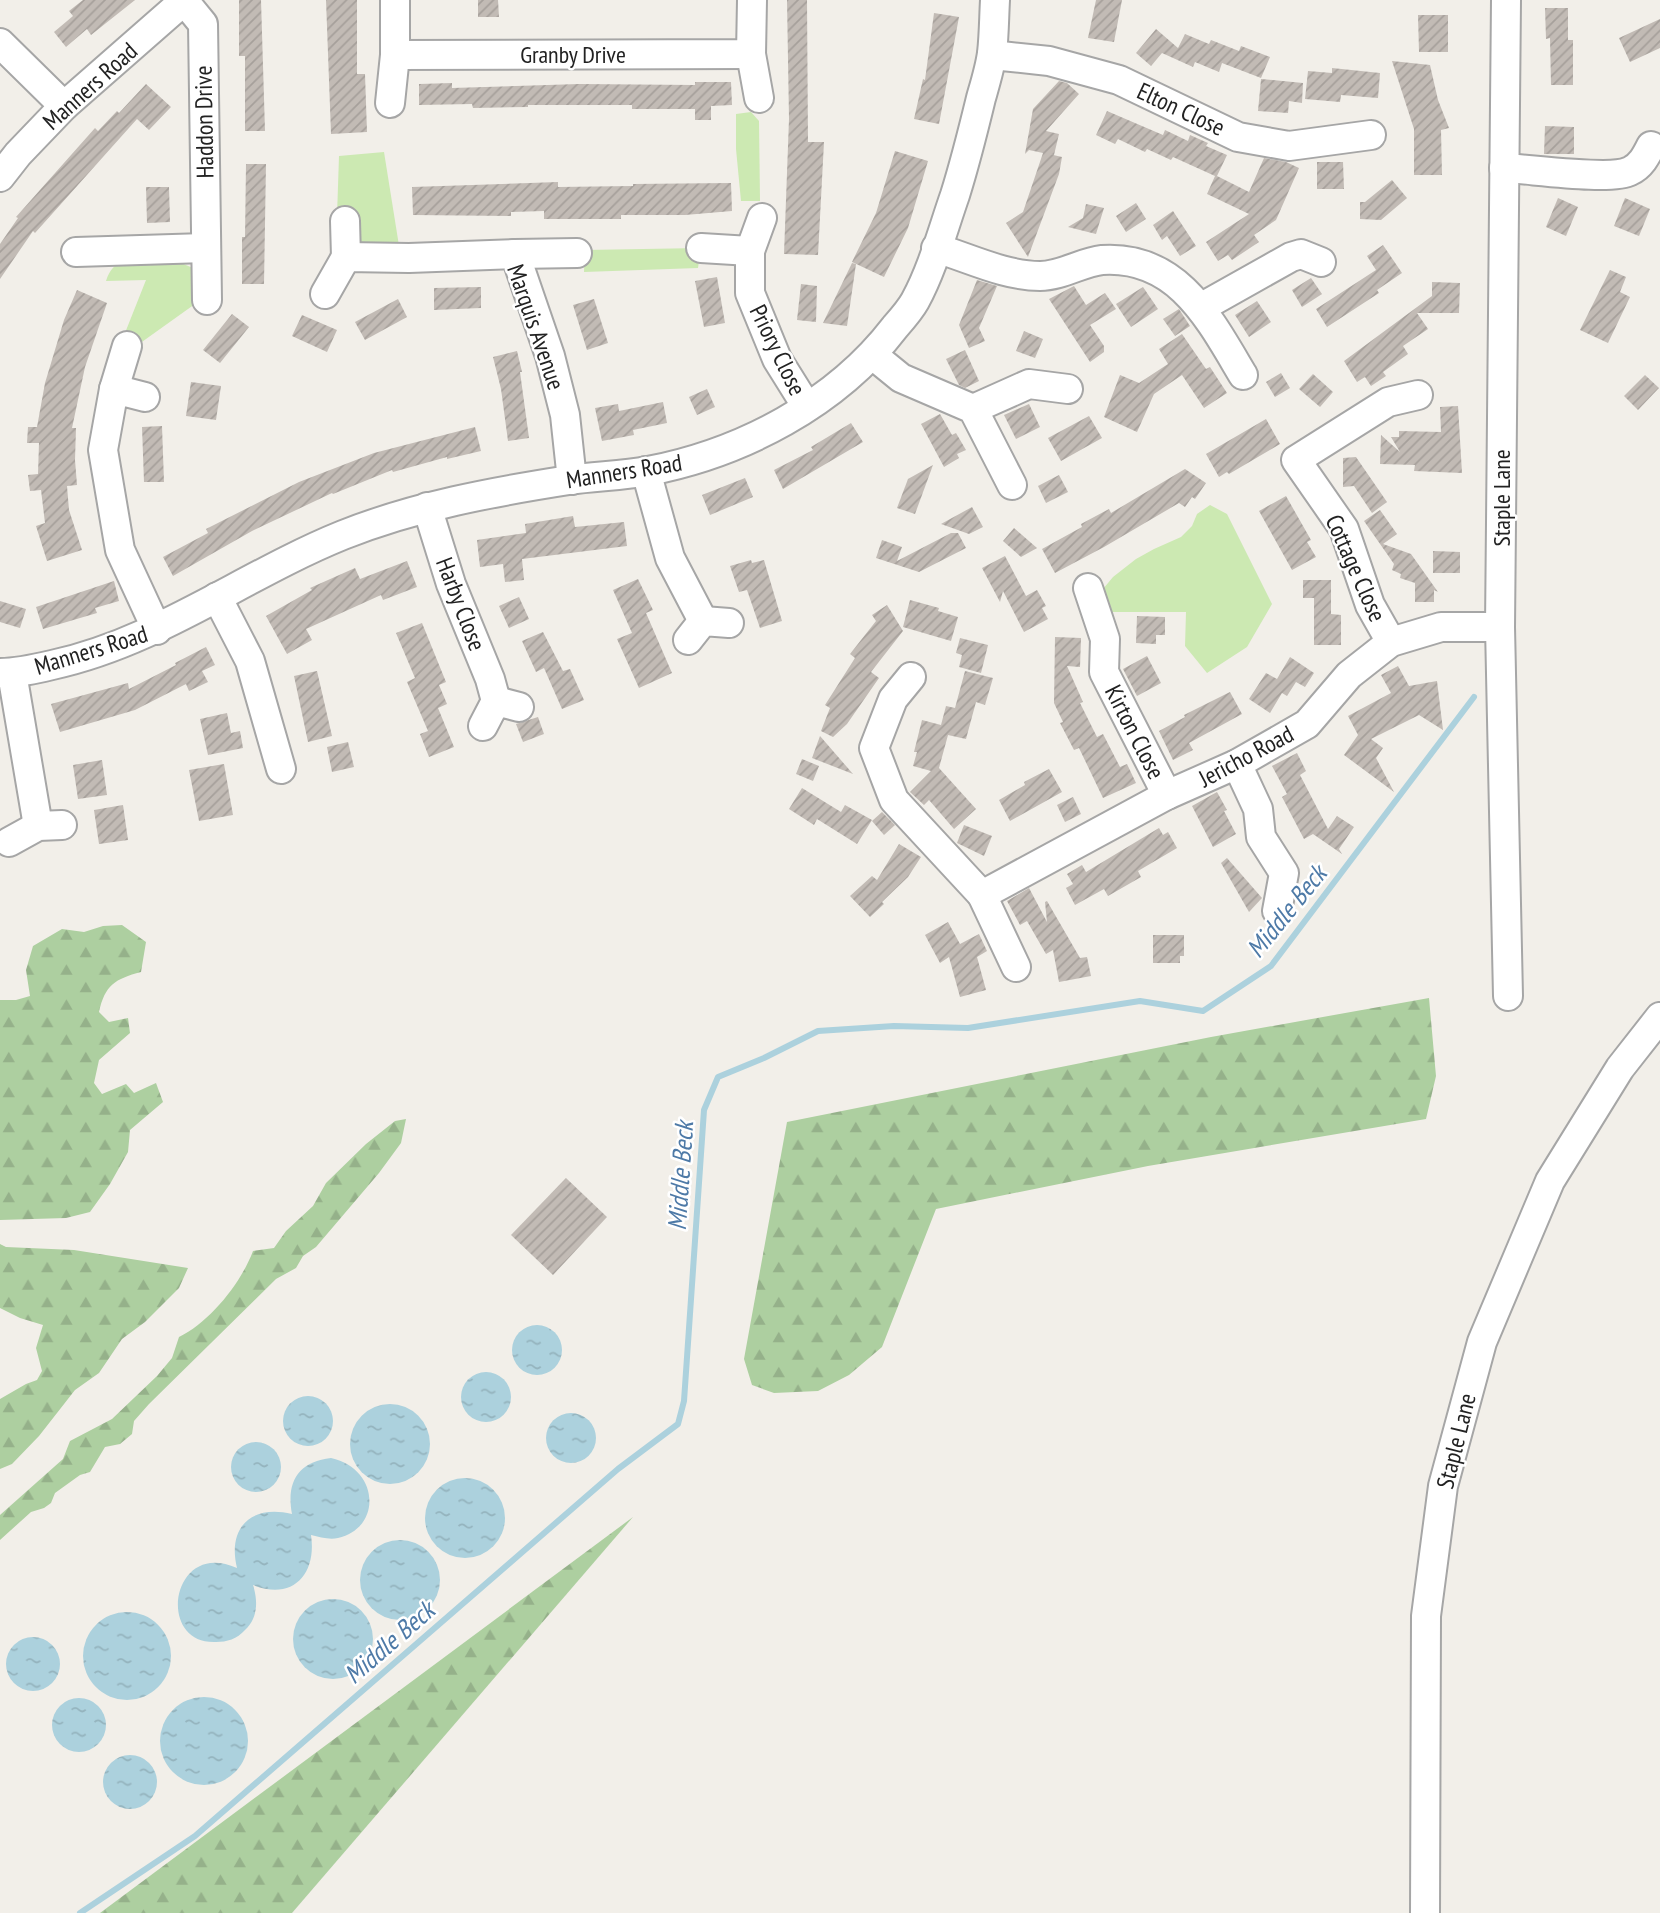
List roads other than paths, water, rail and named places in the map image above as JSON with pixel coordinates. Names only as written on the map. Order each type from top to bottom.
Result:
[{"type":"street","points":[[390,103],[395,55],[395,0]]},
{"type":"street","points":[[752,0],[751,54],[759,98]]},
{"type":"street","name":"Manners Road","points":[[6,673],[71,661],[116,647],[157,630],[282,563],[344,535],[427,507],[478,495],[646,471],[701,458],[756,437],[807,407],[842,383],[874,355],[915,302],[967,159],[992,55],[995,0]]},
{"type":"street","name":"Staple Lane","points":[[1506,0],[1500,627],[1508,996]]},
{"type":"street","name":"Manners Road","points":[[0,177],[64,106],[185,1]]},
{"type":"street","name":"Haddon Drive","points":[[185,1],[203,24],[207,300]]},
{"type":"street","points":[[0,43],[64,106]]},
{"type":"street","name":"Granby Drive","points":[[395,55],[751,54]]},
{"type":"street","name":"Elton Close","points":[[992,55],[1049,61],[1119,80],[1238,137],[1289,146],[1371,135]]},
{"type":"street","points":[[1504,167],[1617,176],[1637,167],[1651,146]]},
{"type":"street","name":"Priory Close","points":[[762,218],[750,251],[750,293],[777,359],[807,407]]},
{"type":"street","points":[[325,294],[346,257],[345,221]]},
{"type":"street","points":[[76,252],[205,248]]},
{"type":"street","points":[[701,248],[750,251]]},
{"type":"street","points":[[936,248],[1019,275],[1042,276],[1072,271],[1100,260],[1126,261],[1152,268],[1179,285],[1202,307],[1244,375]]},
{"type":"street","points":[[515,254],[577,253]]},
{"type":"street","name":"Marquis Avenue","points":[[346,257],[409,258],[515,254],[550,356],[562,403],[572,480]]},
{"type":"street","points":[[1202,307],[1291,257],[1301,254],[1321,262]]},
{"type":"street","points":[[127,346],[114,389],[103,450],[120,550],[157,630]]},
{"type":"street","points":[[874,355],[901,378],[973,409],[1012,485]]},
{"type":"street","points":[[973,409],[1029,384],[1068,389]]},
{"type":"street","points":[[114,389],[145,397]]},
{"type":"street","name":"Cottage Close","points":[[1391,642],[1370,605],[1344,529],[1287,466],[1388,402],[1418,396]]},
{"type":"street","points":[[646,471],[670,558],[707,628]]},
{"type":"street","name":"Harby Close","points":[[427,507],[451,584],[490,679],[508,704],[483,726]]},
{"type":"street","name":"Kirton Close","points":[[1088,588],[1105,639],[1104,672],[1167,796]]},
{"type":"street","points":[[218,597],[250,661],[279,779]]},
{"type":"street","name":"Jericho Road","points":[[982,895],[1167,796],[1237,764],[1307,724],[1349,674],[1391,642],[1441,627],[1500,627]]},
{"type":"street","points":[[6,673],[50,826],[9,842]]},
{"type":"street","points":[[911,677],[893,699],[874,748],[894,800],[982,895],[1016,967]]},
{"type":"street","points":[[1237,764],[1258,809],[1261,837],[1284,873],[1277,911]]},
{"type":"street","name":"Staple Lane","points":[[1426,1913],[1426,1616],[1443,1486],[1482,1342],[1550,1181],[1620,1068],[1660,1017]]},
{"type":"water","points":[[537,1325],[554,1333],[562,1350],[554,1367],[537,1375],[520,1367],[512,1350],[520,1333]]},
{"type":"water","points":[[486,1372],[503,1380],[511,1397],[503,1414],[486,1422],[469,1414],[461,1397],[469,1380]]},
{"type":"water","points":[[308,1396],[326,1403],[333,1421],[326,1439],[308,1446],[290,1439],[283,1421],[290,1403]]},
{"type":"water","points":[[390,1404],[405,1407],[418,1416],[427,1429],[430,1444],[427,1459],[418,1472],[405,1481],[390,1484],[375,1481],[362,1472],[353,1459],[350,1444],[353,1429],[362,1416],[375,1407]]},
{"type":"water","points":[[571,1413],[588,1421],[596,1438],[588,1455],[571,1463],[554,1455],[546,1438],[554,1421]]},
{"type":"water","points":[[256,1442],[274,1449],[281,1467],[274,1485],[256,1492],[238,1485],[231,1467],[238,1449]]},
{"type":"water","points":[[331,1458],[347,1464],[359,1474],[366,1486],[368,1511],[362,1523],[352,1532],[338,1538],[311,1535],[312,1549],[306,1573],[290,1587],[279,1590],[253,1585],[256,1597],[255,1615],[239,1636],[220,1642],[197,1638],[184,1627],[178,1612],[179,1595],[185,1579],[197,1567],[215,1563],[237,1568],[235,1553],[239,1530],[254,1516],[265,1512],[292,1514],[291,1492],[297,1476],[310,1464]]},
{"type":"water","points":[[465,1478],[480,1481],[493,1490],[502,1503],[505,1518],[502,1533],[493,1546],[480,1555],[465,1558],[450,1555],[437,1546],[428,1533],[425,1518],[428,1503],[437,1490],[450,1481]]},
{"type":"water","points":[[400,1540],[415,1543],[428,1552],[437,1565],[440,1580],[437,1595],[428,1608],[415,1617],[400,1620],[385,1617],[372,1608],[363,1595],[360,1580],[363,1565],[372,1552],[385,1543]]},
{"type":"water","points":[[333,1599],[348,1602],[361,1611],[370,1624],[373,1639],[370,1654],[361,1667],[348,1676],[333,1679],[318,1676],[305,1667],[296,1654],[293,1639],[296,1624],[305,1611],[318,1602]]},
{"type":"water","points":[[127,1612],[144,1616],[158,1625],[167,1639],[171,1656],[167,1673],[158,1687],[144,1696],[127,1700],[110,1696],[96,1687],[87,1673],[83,1656],[87,1639],[96,1625],[110,1616]]},
{"type":"water","points":[[33,1637],[52,1645],[60,1664],[52,1683],[33,1691],[14,1683],[6,1664],[14,1645]]},
{"type":"water","points":[[204,1697],[221,1701],[235,1710],[244,1724],[248,1741],[244,1758],[235,1772],[221,1781],[204,1785],[187,1781],[173,1772],[164,1758],[160,1741],[164,1724],[173,1710],[187,1701]]},
{"type":"water","points":[[79,1698],[98,1706],[106,1725],[98,1744],[79,1752],[60,1744],[52,1725],[60,1706]]},
{"type":"water","points":[[130,1755],[149,1763],[157,1782],[149,1801],[130,1809],[111,1801],[103,1782],[111,1763]]},
{"type":"waterway","name":"Middle Beck","points":[[80,1913],[195,1836],[618,1469],[678,1424],[684,1401],[704,1110],[718,1077],[818,1031],[894,1026],[968,1028],[1140,1001],[1203,1011],[1271,966],[1474,697]]}]
